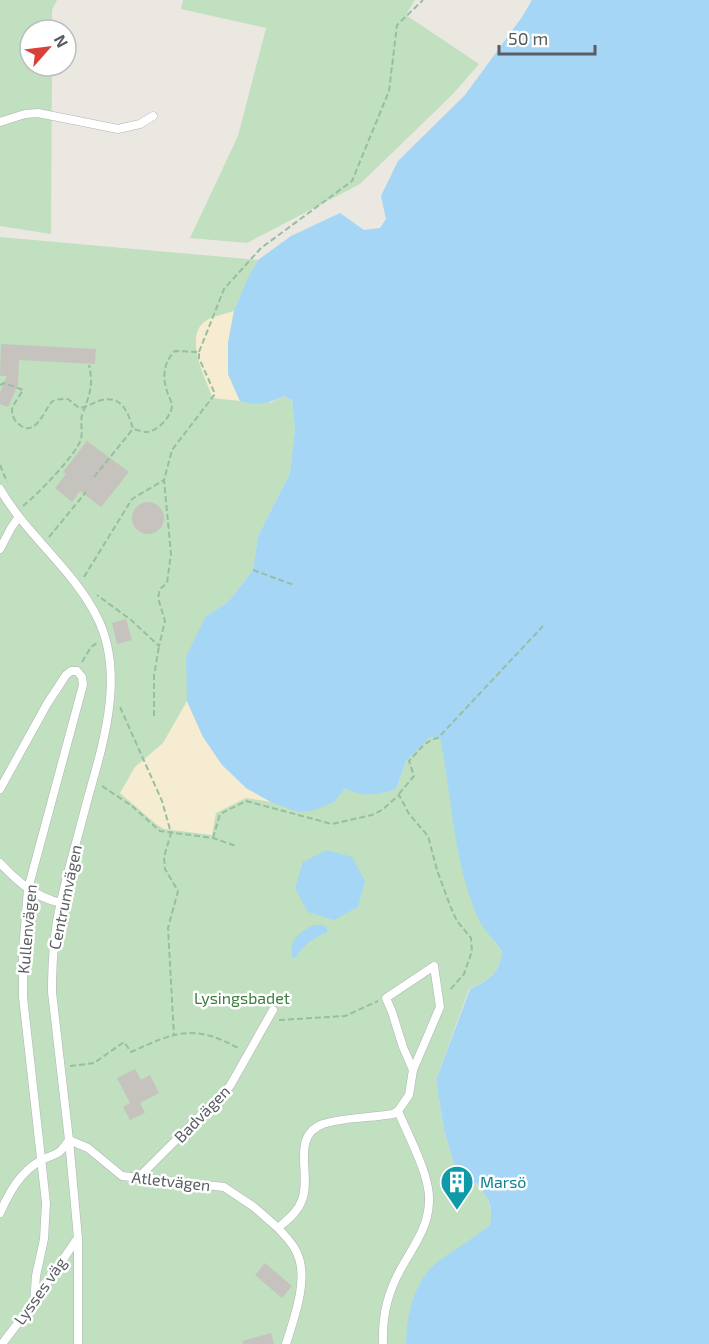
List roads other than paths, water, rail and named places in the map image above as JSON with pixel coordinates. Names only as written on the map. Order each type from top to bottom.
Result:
[{"type":"lane","points":[[0,122],[25,114],[38,113],[118,129],[140,124],[153,116]]},
{"type":"lane","name":"Centrumvägen","points":[[0,489],[16,515],[78,587],[99,620],[110,665],[110,701],[94,781],[61,903],[52,969],[52,992],[78,1238],[78,1344]]},
{"type":"lane","points":[[0,549],[16,515]]},
{"type":"lane","name":"Kullenvägen","points":[[0,789],[47,704],[66,675],[71,671],[77,671],[82,677],[83,685],[28,889],[23,951],[23,998],[46,1203],[44,1239],[36,1276],[34,1302]]},
{"type":"lane","points":[[0,863],[16,880],[38,896],[61,903]]},
{"type":"lane","points":[[278,1228],[297,1210],[302,1201],[305,1189],[303,1152],[305,1140],[314,1129],[334,1122],[393,1114],[398,1111],[409,1095],[413,1070],[438,1016],[440,999],[434,966],[386,998],[413,1070]]},
{"type":"lane","name":"Badvägen","points":[[138,1178],[230,1086],[273,1010]]},
{"type":"lane","points":[[383,1344],[382,1321],[386,1304],[403,1265],[418,1242],[430,1201],[428,1184],[398,1111]]},
{"type":"lane","points":[[0,1213],[15,1184],[27,1171],[41,1160],[61,1153],[69,1140]]},
{"type":"lane","name":"Atletvägen","points":[[69,1140],[88,1148],[122,1176],[224,1187],[254,1207],[278,1228],[297,1251],[301,1263],[302,1278],[297,1308],[286,1344]]},
{"type":"lane","name":"Lysses väg","points":[[2,1344],[78,1238]]},
{"type":"water","points":[[532,0],[709,0],[709,1344],[406,1344],[410,1309],[424,1277],[440,1260],[490,1225],[491,1219],[489,1202],[484,1192],[476,1183],[463,1182],[454,1164],[444,1130],[436,1080],[470,989],[483,983],[496,971],[502,952],[480,922],[463,874],[440,737],[430,737],[406,761],[396,789],[370,794],[358,793],[345,788],[334,802],[315,810],[298,812],[271,802],[246,788],[222,765],[203,737],[187,701],[186,657],[206,616],[228,602],[253,570],[258,536],[290,473],[295,429],[292,400],[284,396],[263,403],[240,401],[228,374],[228,343],[234,311],[248,278],[258,260],[291,236],[340,213],[364,230],[380,228],[386,219],[381,196],[398,161],[465,95]]},
{"type":"water","points":[[327,850],[352,857],[365,881],[358,907],[334,920],[308,912],[295,888],[303,862]]},
{"type":"water","points":[[314,925],[323,925],[327,928],[327,932],[309,942],[296,957],[292,957],[294,941],[304,930]]},
{"type":"place","name":"Marsö","points":[[457,1211]]},
{"type":"park label","name":"Lysingsbadet","points":[[242,998]]}]
